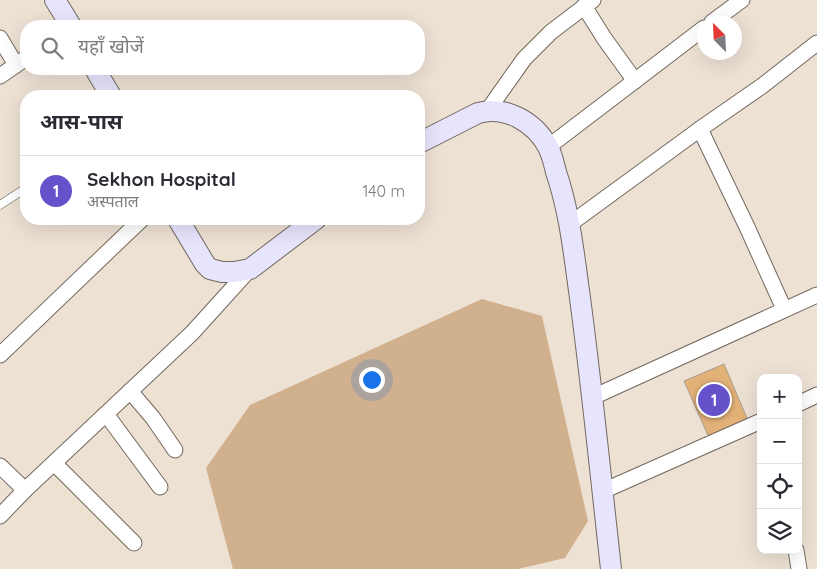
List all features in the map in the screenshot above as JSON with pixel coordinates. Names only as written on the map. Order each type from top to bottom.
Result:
[{"type":"street","points":[[55,0],[67,20]]},
{"type":"street","points":[[722,15],[742,0]]},
{"type":"street","points":[[488,110],[524,59],[551,32],[588,3],[604,38],[635,81]]},
{"type":"street","points":[[548,147],[697,33]]},
{"type":"street","points":[[0,38],[20,61]]},
{"type":"street","points":[[570,224],[762,86],[817,44]]},
{"type":"street","points":[[0,76],[20,63]]},
{"type":"street","points":[[98,75],[107,90]]},
{"type":"street","points":[[425,140],[478,113],[488,110],[515,116],[526,122],[538,133],[548,147],[563,193],[570,224],[593,397],[612,569]]},
{"type":"street","points":[[700,129],[784,309]]},
{"type":"street","points":[[0,355],[136,225]]},
{"type":"street","points":[[182,225],[210,269],[234,272],[250,269]]},
{"type":"street","points":[[0,516],[25,490],[192,333],[250,269],[308,225]]},
{"type":"street","points":[[593,397],[817,295]]},
{"type":"street","points":[[130,391],[153,418],[175,450]]},
{"type":"street","points":[[802,402],[817,395]]},
{"type":"street","points":[[106,414],[160,487]]},
{"type":"street","points":[[603,491],[757,423]]},
{"type":"street","points":[[54,463],[134,543]]},
{"type":"street","points":[[0,466],[25,490]]},
{"type":"street","points":[[797,554],[799,569]]},
{"type":"lane","points":[[0,205],[20,192]]},
{"type":"shaded area","points":[[482,299],[542,316],[588,521],[565,558],[518,569],[233,569],[206,468],[250,405]]},
{"type":"building","points":[[724,364],[749,423],[710,440],[684,381]]},
{"type":"place","name":"Sekhon Hospital","points":[[714,400]]}]
